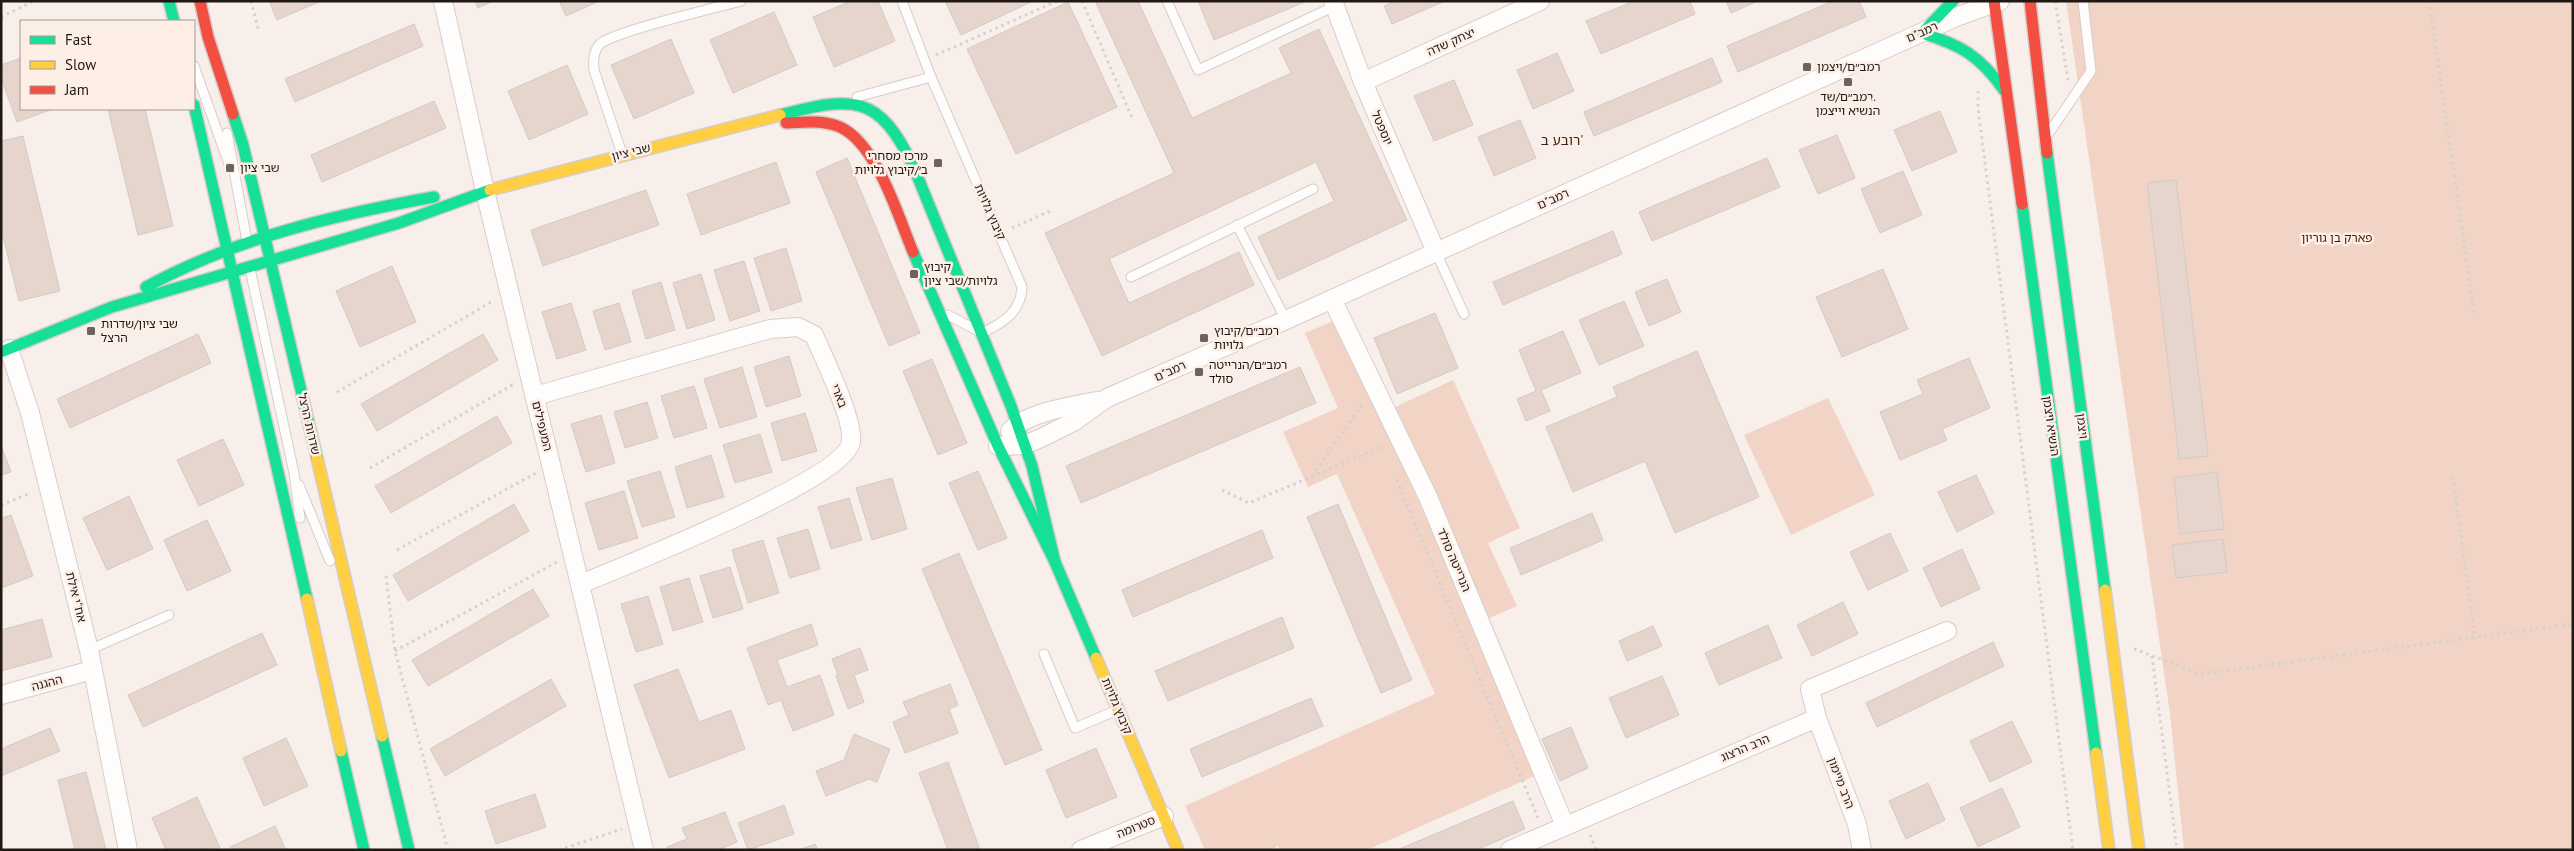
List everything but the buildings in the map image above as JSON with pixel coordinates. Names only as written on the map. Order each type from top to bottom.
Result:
[{"type":"street","points":[[170,1],[174,20]]},
{"type":"street","name":"שדרות הרצל","points":[[200,1],[208,37],[243,145],[409,850]]},
{"type":"street","name":"המעפילים","points":[[443,1],[484,191],[552,464],[644,850]]},
{"type":"street","name":"יצחק שדה","points":[[1363,82],[1540,1]]},
{"type":"street","points":[[1953,1],[1922,32],[1959,45],[1978,57],[1990,70],[2005,92]]},
{"type":"street","name":"ויצמן","points":[[2030,1],[2045,140],[2110,640],[2140,850]]},
{"type":"street","name":"רמב\"ם","points":[[998,446],[1024,445],[1075,420],[1108,398],[1286,320],[1922,32],[1996,2]]},
{"type":"street","name":"הנשיא ויצמן","points":[[1996,2],[2005,92],[2109,850]]},
{"type":"street","name":"יוספטל","points":[[1334,3],[1363,82],[1436,252]]},
{"type":"street","name":"שבי ציון","points":[[112,307],[174,272],[227,248],[271,261],[399,223],[484,191],[825,103],[846,101]]},
{"type":"street","name":"קיבוץ גלויות","points":[[846,101],[877,113],[898,140],[982,333],[1017,424],[1039,493],[1055,562]]},
{"type":"street","points":[[195,109],[364,850]]},
{"type":"street","name":"שבי ציון","points":[[748,124],[832,123],[847,130],[855,137]]},
{"type":"street","name":"קיבוץ גלויות","points":[[855,137],[876,166],[998,446],[1055,562],[1178,850]]},
{"type":"street","name":"שבי ציון","points":[[5,350],[112,307],[233,272],[265,237],[333,218],[420,200],[484,191]]},
{"type":"street","name":"הנרייטה סולד","points":[[1332,299],[1428,497],[1565,826]]},
{"type":"street","name":"בארי","points":[[535,396],[735,338],[770,329],[798,327],[814,335],[852,428],[850,444],[839,459],[821,472],[766,503],[581,584]]},
{"type":"street","name":"אח\"י אילת","points":[[5,350],[30,413],[89,650],[128,850]]},
{"type":"street","name":"רמב\"ם","points":[[998,446],[1017,424],[1042,414],[1108,398]]},
{"type":"street","points":[[1817,718],[1810,690],[1947,631]]},
{"type":"street","name":"ההגנה","points":[[1,695],[92,670]]},
{"type":"street","name":"הרב הרצוג","points":[[1510,850],[1817,718]]},
{"type":"street","name":"הרב מיימון","points":[[1817,718],[1857,824],[1862,850]]},
{"type":"street","name":"סטרומה","points":[[1081,850],[1164,816]]},
{"type":"lane","points":[[170,1],[178,20]]},
{"type":"lane","points":[[622,154],[594,70],[594,55],[598,46],[618,35],[741,1]]},
{"type":"lane","name":"קיבוץ גלויות","points":[[902,1],[931,77],[1019,277],[1022,297],[1011,315],[998,326],[982,333]]},
{"type":"lane","points":[[1167,1],[1198,70],[1334,3]]},
{"type":"lane","points":[[2045,140],[2092,71],[2083,1]]},
{"type":"lane","points":[[208,37],[239,193],[248,255],[294,473],[315,635]]},
{"type":"lane","points":[[195,69],[239,193]]},
{"type":"lane","points":[[846,101],[931,77]]},
{"type":"lane","points":[[1131,277],[1312,190]]},
{"type":"lane","points":[[1237,225],[1286,320]]},
{"type":"lane","points":[[1436,252],[1464,314]]},
{"type":"lane","points":[[937,308],[956,321],[982,333]]},
{"type":"lane","points":[[294,473],[357,626]]},
{"type":"lane","points":[[89,650],[169,615]]},
{"type":"lane","points":[[1044,654],[1075,728],[1119,709]]},
{"type":"path","points":[[1,17],[34,1]]},
{"type":"path","points":[[251,1],[259,32]]},
{"type":"path","points":[[924,60],[1057,1]]},
{"type":"path","points":[[1082,1],[1133,120]]},
{"type":"path","points":[[2055,1],[2071,100]]},
{"type":"path","points":[[2428,1],[2474,312]]},
{"type":"path","points":[[1978,57],[1978,108],[2074,850]]},
{"type":"path","points":[[1000,233],[1050,211]]},
{"type":"path","points":[[337,392],[509,292]]},
{"type":"path","points":[[370,468],[530,375]]},
{"type":"path","points":[[1312,476],[1375,386]]},
{"type":"path","points":[[1222,490],[1249,503],[1400,438]]},
{"type":"path","points":[[1383,446],[1387,455]]},
{"type":"path","points":[[397,550],[552,464]]},
{"type":"path","points":[[1394,473],[1544,835]]},
{"type":"path","points":[[2453,477],[2474,639]]},
{"type":"path","points":[[1,504],[48,486]]},
{"type":"path","points":[[395,651],[573,553]]},
{"type":"path","points":[[386,576],[395,651],[448,850]]},
{"type":"path","points":[[2110,640],[2201,674],[2474,639],[2573,624]]},
{"type":"path","points":[[2152,656],[2177,850]]},
{"type":"path","points":[[559,850],[638,823]]},
{"type":"green space","name":"פארק בן גוריון","points":[[2066,1],[2573,1],[2573,850],[2184,850],[2170,714]]},
{"type":"green space","points":[[1338,319],[1539,774],[1367,850],[1280,850],[1278,846],[1271,850],[1205,850],[1185,806],[1435,694],[1337,474],[1308,487],[1283,432],[1338,408],[1305,333]]},
{"type":"green space","points":[[1453,380],[1520,528],[1488,543],[1517,606],[1487,619],[1393,408]]},
{"type":"green space","points":[[1828,398],[1875,495],[1791,535],[1744,435]]},
{"type":"traffic: fast","points":[[169,1],[174,20]]},
{"type":"traffic: fast","points":[[1953,1],[1922,33],[1948,42],[1969,53],[1987,68],[2004,90]]},
{"type":"traffic: fast","points":[[780,115],[827,105],[845,104],[861,106],[875,113],[889,125],[901,143],[914,168],[1011,406],[1032,466],[1055,562]]},
{"type":"traffic: fast","points":[[195,109],[307,599]]},
{"type":"traffic: fast","points":[[233,114],[243,145],[317,458]]},
{"type":"traffic: fast","points":[[2047,153],[2105,590]]},
{"type":"traffic: fast","points":[[1,352],[112,307],[399,223],[490,190]]},
{"type":"traffic: fast","points":[[146,287],[215,255],[286,230],[323,220],[434,197]]},
{"type":"traffic: fast","points":[[2022,204],[2096,753]]},
{"type":"traffic: fast","points":[[913,252],[998,446],[1055,562],[1096,658]]},
{"type":"traffic: fast","points":[[382,736],[409,850]]},
{"type":"traffic: fast","points":[[341,751],[364,850]]},
{"type":"traffic: slow","points":[[490,190],[780,115]]},
{"type":"traffic: slow","points":[[317,458],[382,736]]},
{"type":"traffic: slow","points":[[2105,590],[2139,850]]},
{"type":"traffic: slow","points":[[307,599],[341,751]]},
{"type":"traffic: slow","points":[[1096,658],[1178,850]]},
{"type":"traffic: slow","points":[[2096,753],[2109,850]]},
{"type":"traffic: jam","points":[[200,1],[208,37],[233,114]]},
{"type":"traffic: jam","points":[[1994,1],[2022,204]]},
{"type":"traffic: jam","points":[[2030,1],[2047,153]]},
{"type":"traffic: jam","points":[[786,123],[827,123],[840,127],[853,136],[865,149],[885,182],[913,252]]},
{"type":"place","name":"רמב״ם/ויצמן","points":[[1807,67]]},
{"type":"place","name":"רמב״ם/שד. הנשיא וייצמן","points":[[1848,82]]},
{"type":"place","name":"מרכז מסחרי ב׳/קיבוץ גלויות","points":[[938,163]]},
{"type":"place","name":"שבי ציון","points":[[230,168]]},
{"type":"place","name":"קיבוץ גלויות/שבי ציון","points":[[914,274]]},
{"type":"place","name":"שבי ציון/שדרות הרצל","points":[[91,331]]},
{"type":"place","name":"רמב״ם/קיבוץ גלויות","points":[[1204,338]]},
{"type":"place","name":"רמב״ם/הנרייטה סולד","points":[[1199,372]]},
{"type":"district","name":"רובע ב'","points":[[1562,140]]}]
